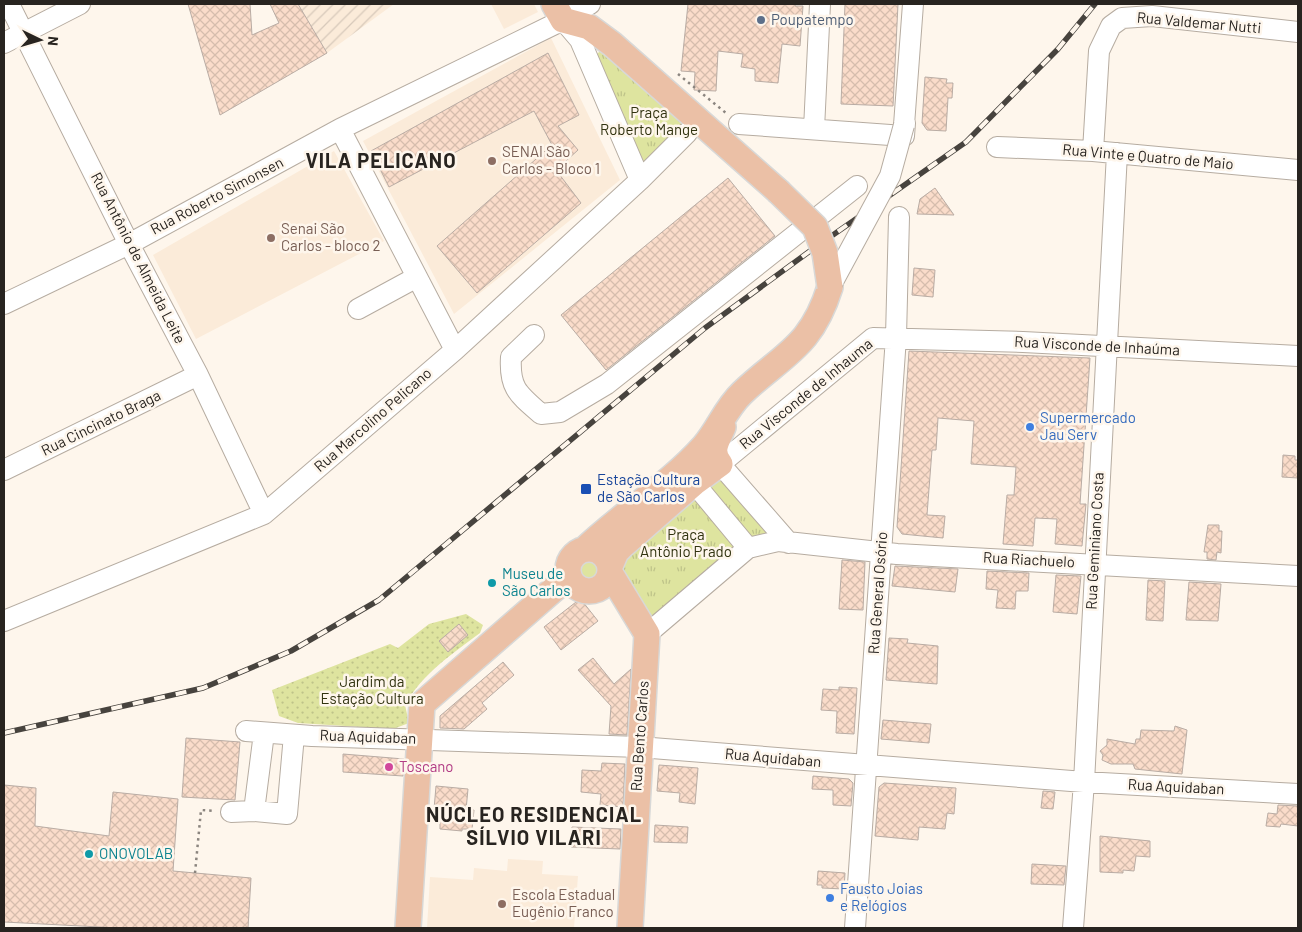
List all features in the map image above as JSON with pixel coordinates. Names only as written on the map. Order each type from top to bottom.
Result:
[{"type":"main road","points":[[558,12],[589,27],[612,44],[778,191],[815,227],[825,253],[830,287],[822,312],[800,344],[736,401],[705,445],[585,549],[573,556],[568,569],[569,576],[577,587],[591,591],[604,585],[616,552],[694,483],[720,464],[716,459],[714,447],[736,401]]},
{"type":"main road","points":[[585,549],[598,550],[608,560],[610,569],[647,634]]},
{"type":"main road","points":[[408,928],[422,704],[569,576]]},
{"type":"main road","name":"Rua Bento Carlos","points":[[630,928],[647,634]]},
{"type":"street","name":"Rua Antônio de Almeida Leite","points":[[9,4],[128,244],[198,375],[264,514]]},
{"type":"street","points":[[4,44],[80,4]]},
{"type":"street","name":"Rua Roberto Simonsen","points":[[4,304],[128,244],[558,12],[590,4]]},
{"type":"street","points":[[814,129],[820,4]]},
{"type":"street","points":[[830,287],[890,176],[904,128],[913,4]]},
{"type":"street","points":[[558,12],[580,40],[640,180]]},
{"type":"street","name":"Rua Valdemar Nutti","points":[[1093,151],[1099,51],[1110,26],[1122,18],[1152,16],[1298,32]]},
{"type":"street","points":[[739,124],[814,129],[904,128]]},
{"type":"street","points":[[340,129],[455,350]]},
{"type":"street","name":"Rua Marcolino Pelicano","points":[[4,621],[264,514],[455,350],[640,180],[687,133]]},
{"type":"street","name":"Rua Vinte e Quatro de Maio","points":[[997,146],[1093,151],[1298,170]]},
{"type":"street","name":"Rua Geminiano Costa","points":[[1073,928],[1084,782],[1105,346],[1117,153]]},
{"type":"street","points":[[534,335],[511,357],[510,374],[513,385],[518,394],[540,414],[560,412],[607,384],[857,186]]},
{"type":"street","name":"Rua General Osório","points":[[855,928],[896,337],[899,217]]},
{"type":"street","points":[[358,309],[417,277]]},
{"type":"street","name":"Rua Visconde de Inhaúma","points":[[896,337],[1298,356]]},
{"type":"street","name":"Rua Visconde de Inhauma","points":[[720,464],[873,338],[896,337]]},
{"type":"street","name":"Rua Cincinato Braga","points":[[4,470],[198,375]]},
{"type":"street","points":[[720,464],[789,543]]},
{"type":"street","points":[[694,483],[748,548]]},
{"type":"street","points":[[647,634],[748,548],[778,541],[789,543]]},
{"type":"street","name":"Rua Riachuelo","points":[[789,543],[881,552],[1298,576]]},
{"type":"street","name":"Rua Aquidaban","points":[[254,811],[255,732],[639,747],[1084,782],[1298,794]]},
{"type":"street","points":[[231,812],[254,811],[287,814],[294,734]]},
{"type":"path","points":[[673,70],[739,124]]},
{"type":"path","points":[[196,873],[200,810],[231,812]]},
{"type":"shaded area","points":[[298,4],[394,4],[327,53]]},
{"type":"shaded area","points":[[491,4],[534,4],[538,12],[504,29]]},
{"type":"shaded area","name":"SENAI São Carlos - Bloco 1","points":[[551,38],[620,180],[454,314],[363,141]]},
{"type":"shaded area","points":[[334,151],[384,241],[196,339],[153,255]]},
{"type":"shaded area","name":"Escola Estadual Eugênio Franco","points":[[508,859],[543,861],[542,874],[578,876],[574,928],[427,928],[430,877],[473,880],[474,868],[507,871]]},
{"type":"green space","name":"Praça Roberto Mange","points":[[601,50],[688,122],[649,159],[643,161],[635,157],[595,56]]},
{"type":"green space","points":[[723,473],[779,537],[752,539],[709,487]]},
{"type":"green space","name":"Praça Antônio Prado","points":[[692,494],[737,547],[650,620],[622,570],[625,555]]},
{"type":"green space","points":[[586,559],[594,559],[601,566],[601,574],[594,581],[586,581],[579,574],[579,566]]},
{"type":"green space","name":"Jardim da Estação Cultura","points":[[466,614],[483,625],[480,633],[438,665],[420,683],[405,705],[409,723],[393,729],[298,723],[279,716],[272,690],[390,644],[398,648],[429,624]]},
{"type":"building","points":[[188,4],[250,4],[252,35],[279,23],[270,4],[298,4],[327,53],[220,115]]},
{"type":"building","points":[[688,4],[796,4],[795,6],[803,6],[800,46],[782,44],[778,83],[755,81],[755,69],[741,67],[743,54],[718,51],[716,91],[694,90],[695,72],[681,71]]},
{"type":"building","points":[[845,4],[898,4],[893,106],[841,104]]},
{"type":"building","points":[[548,53],[579,115],[558,126],[578,150],[556,170],[581,203],[477,293],[437,246],[552,145],[534,111],[389,187],[371,151]]},
{"type":"building","points":[[925,77],[947,79],[946,83],[953,83],[952,98],[948,98],[946,131],[927,130],[922,123]]},
{"type":"building","points":[[728,178],[775,236],[606,370],[561,315]]},
{"type":"building","points":[[935,188],[954,215],[917,214],[920,199]]},
{"type":"building","points":[[914,268],[935,270],[933,297],[912,295]]},
{"type":"building","name":"Supermercado Jau Serv","points":[[909,351],[1090,358],[1080,504],[1086,504],[1082,546],[1055,544],[1057,519],[1035,518],[1033,546],[1003,544],[1007,495],[1014,495],[1016,467],[971,464],[974,421],[938,418],[936,450],[932,450],[927,515],[945,516],[943,538],[902,534],[897,527]]},
{"type":"building","points":[[1283,455],[1295,456],[1295,460],[1298,460],[1298,478],[1282,477]]},
{"type":"building","points":[[1208,525],[1219,525],[1219,531],[1222,531],[1221,553],[1217,552],[1216,560],[1207,559],[1207,552],[1204,552]]},
{"type":"building","points":[[842,560],[865,562],[863,610],[839,609]]},
{"type":"building","points":[[895,566],[958,569],[955,592],[892,586]]},
{"type":"building","points":[[987,571],[1029,573],[1028,591],[1016,591],[1015,609],[996,608],[998,590],[986,589]]},
{"type":"building","points":[[1056,575],[1081,576],[1077,614],[1053,612]]},
{"type":"building","points":[[1148,580],[1165,581],[1163,621],[1146,620]]},
{"type":"building","points":[[1189,582],[1221,584],[1218,621],[1186,620]]},
{"type":"building","points":[[576,602],[583,602],[598,621],[561,650],[544,627]]},
{"type":"building","points":[[459,624],[468,635],[448,652],[439,641]]},
{"type":"building","points":[[889,638],[908,639],[907,643],[938,646],[937,684],[886,680]]},
{"type":"building","points":[[593,658],[614,684],[631,669],[627,735],[609,734],[611,706],[578,670]]},
{"type":"building","points":[[503,662],[514,675],[482,703],[487,709],[464,729],[440,728],[440,716]]},
{"type":"building","points":[[839,687],[857,688],[854,734],[836,733],[837,711],[821,710],[823,689],[839,690]]},
{"type":"building","points":[[883,720],[931,724],[929,743],[881,739]]},
{"type":"building","points":[[1175,726],[1187,730],[1182,774],[1135,769],[1133,764],[1111,764],[1102,760],[1103,755],[1100,751],[1107,745],[1107,739],[1135,744],[1136,739],[1140,739],[1141,730],[1174,731]]},
{"type":"building","points":[[186,738],[240,742],[235,800],[182,797]]},
{"type":"building","points":[[343,754],[404,759],[403,776],[343,772]]},
{"type":"building","points":[[602,763],[625,764],[623,807],[600,805],[601,794],[581,792],[582,770],[601,771]]},
{"type":"building","points":[[659,765],[698,768],[695,804],[679,802],[680,793],[657,791]]},
{"type":"building","points":[[813,776],[849,779],[853,783],[851,806],[833,805],[833,790],[812,789]]},
{"type":"building","points":[[884,783],[956,788],[954,814],[947,813],[945,829],[919,827],[918,840],[875,836],[879,787]]},
{"type":"building","name":"ONOVOLAB","points":[[4,785],[36,788],[35,826],[109,836],[113,792],[178,799],[173,871],[251,878],[248,928],[119,928],[4,922]]},
{"type":"building","points":[[436,786],[468,789],[466,810],[474,810],[472,829],[462,829],[462,831],[440,829],[440,822],[433,821]]},
{"type":"building","points":[[1043,791],[1055,792],[1053,809],[1041,808]]},
{"type":"building","points":[[1278,805],[1298,806],[1298,826],[1281,824],[1280,827],[1266,826],[1268,813],[1277,814]]},
{"type":"building","points":[[655,825],[688,827],[687,843],[654,842]]},
{"type":"building","points":[[572,827],[621,829],[620,849],[571,847]]},
{"type":"building","points":[[1100,836],[1150,841],[1150,857],[1136,856],[1134,871],[1123,870],[1123,873],[1100,872]]},
{"type":"building","points":[[1032,864],[1066,866],[1064,885],[1031,884]]},
{"type":"building","points":[[818,871],[845,873],[844,889],[822,888],[822,885],[817,885]]},
{"type":"railway","points":[[4,733],[203,688],[291,651],[379,600],[705,328],[810,251],[966,142],[1058,49],[1095,4]]},
{"type":"place","name":"Poupatempo","points":[[761,20]]},
{"type":"place","name":"SENAI São Carlos - Bloco 1","points":[[492,161]]},
{"type":"place","name":"Senai São Carlos - bloco 2","points":[[271,238]]},
{"type":"place","name":"Supermercado Jau Serv","points":[[1030,427]]},
{"type":"place","name":"Estação Cultura de São Carlos","points":[[586,489]]},
{"type":"place","name":"Museu de São Carlos","points":[[492,583]]},
{"type":"place","name":"Toscano","points":[[389,767]]},
{"type":"place","name":"ONOVOLAB","points":[[89,854]]},
{"type":"place","name":"Fausto Joias e Relógios","points":[[830,898]]},
{"type":"place","name":"Escola Estadual Eugênio Franco","points":[[502,904]]},
{"type":"district","name":"VILA PELICANO","points":[[381,161]]},
{"type":"district","name":"NÚCLEO RESIDENCIAL SÍLVIO VILARI","points":[[534,826]]}]
